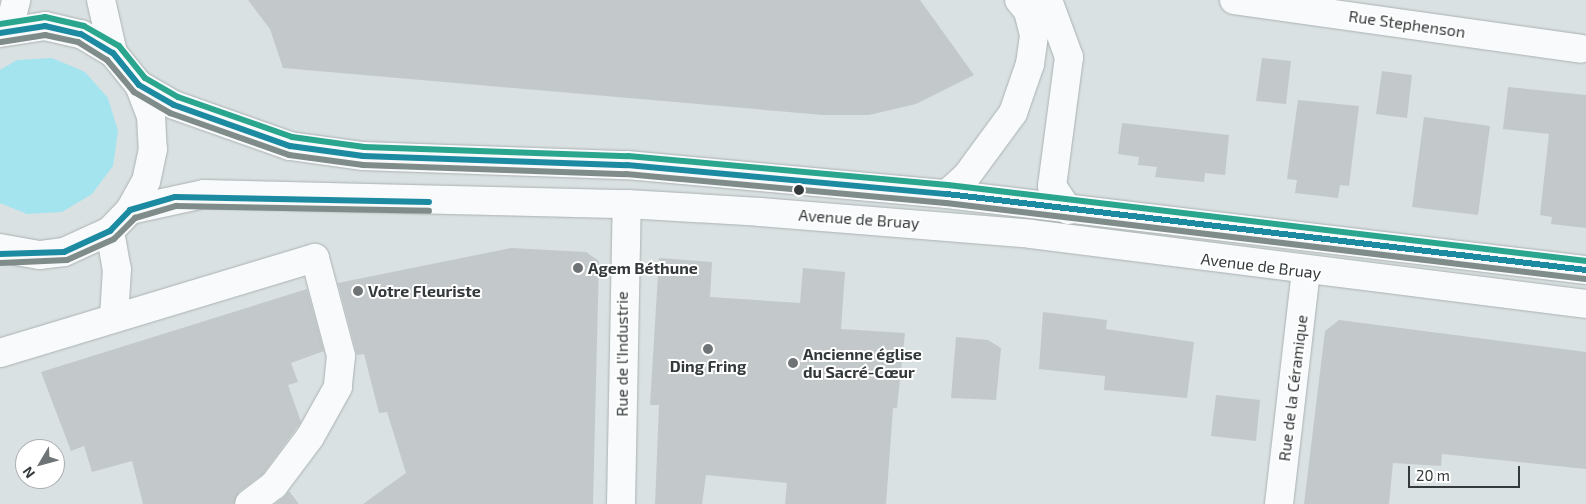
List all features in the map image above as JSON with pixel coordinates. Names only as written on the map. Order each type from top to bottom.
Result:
[{"type":"main road","points":[[5,252],[64,252],[110,231],[130,210],[146,182],[153,149],[151,116],[139,85],[113,53],[81,34],[45,26],[4,31],[16,0]]},
{"type":"main road","points":[[101,0],[113,53]]},
{"type":"main road","points":[[947,194],[966,177],[1013,113],[1030,64],[1034,34],[1028,11],[1019,0]]},
{"type":"main road","points":[[1048,0],[1069,57],[1052,186],[1068,210]]},
{"type":"main road","name":"Rue Stephenson","points":[[1234,0],[1581,49]]},
{"type":"main road","name":"Avenue de Bruay","points":[[139,85],[174,105],[290,146],[363,156],[627,165],[947,194],[1068,210],[1586,270]]},
{"type":"main road","name":"Avenue de Bruay","points":[[130,210],[204,194],[627,204],[940,224],[1306,272],[1586,304]]},
{"type":"main road","name":"Rue de l'Industrie","points":[[621,504],[627,204]]},
{"type":"main road","points":[[110,231],[117,269],[114,317]]},
{"type":"main road","points":[[0,353],[114,317],[315,258],[341,356],[338,386],[310,437],[274,485],[249,504]]},
{"type":"main road","name":"Rue de la Céramique","points":[[1279,504],[1306,272]]},
{"type":"shaded area","points":[[52,58],[85,72],[108,98],[118,131],[113,166],[92,194],[62,212],[27,214],[0,203],[0,70],[17,60]]},
{"type":"building","points":[[248,0],[920,0],[974,75],[916,104],[869,115],[823,115],[283,68],[270,29]]},
{"type":"building","points":[[1262,58],[1291,61],[1286,104],[1256,101]]},
{"type":"building","points":[[1382,71],[1412,75],[1407,118],[1376,114]]},
{"type":"building","points":[[1508,87],[1586,95],[1586,228],[1551,224],[1552,217],[1540,215],[1549,134],[1503,129]]},
{"type":"building","points":[[1298,100],[1359,106],[1349,186],[1340,185],[1338,198],[1295,193],[1297,180],[1287,179]]},
{"type":"building","points":[[1424,117],[1490,126],[1478,215],[1412,207]]},
{"type":"building","points":[[1122,123],[1229,135],[1225,175],[1205,173],[1204,182],[1155,177],[1157,167],[1138,165],[1139,157],[1118,154]]},
{"type":"building","points":[[511,248],[586,252],[599,261],[593,504],[363,504],[406,473],[387,412],[379,413],[364,354],[357,355],[338,283]]},
{"type":"building","points":[[659,258],[712,262],[710,297],[800,303],[803,268],[845,272],[841,329],[905,333],[897,408],[893,408],[886,504],[785,504],[787,483],[706,475],[702,504],[655,504],[659,405],[650,405]]},
{"type":"building","points":[[307,289],[324,351],[291,363],[298,382],[288,385],[301,422],[263,474],[239,492],[234,504],[143,504],[132,461],[92,472],[84,446],[71,451],[41,372]]},
{"type":"building","points":[[1043,312],[1107,320],[1106,329],[1194,342],[1187,398],[1104,390],[1105,376],[1039,369]]},
{"type":"building","points":[[1339,320],[1586,352],[1586,469],[1442,454],[1441,466],[1393,463],[1389,504],[1304,504],[1325,331]]},
{"type":"building","points":[[956,337],[988,340],[1001,348],[996,400],[951,398]]},
{"type":"building","points":[[1216,395],[1260,400],[1256,441],[1211,436]]},
{"type":"building","points":[[289,491],[299,504],[275,504],[284,497]]},
{"type":"transit line","points":[[0,24],[45,17],[84,26],[119,46],[145,78],[178,97],[292,137],[364,147],[628,156],[948,185],[1586,261]]},
{"type":"transit line","points":[[0,33],[45,26],[81,34],[113,53],[139,85],[174,105],[290,146],[363,156],[627,165],[947,194],[1586,270]]},
{"type":"transit line","points":[[1,42],[45,35],[78,42],[107,60],[134,92],[170,113],[289,155],[363,165],[626,174],[946,203],[1585,279]]},
{"type":"transit line","points":[[0,254],[64,252],[110,231],[130,210],[175,197],[429,202]]},
{"type":"transit line","points":[[0,263],[67,260],[114,239],[135,218],[176,206],[429,211]]},
{"type":"place","name":"Agem Béthune","points":[[578,268]]},
{"type":"place","name":"Votre Fleuriste","points":[[358,291]]},
{"type":"place","name":"Ding Fring","points":[[708,349]]},
{"type":"place","name":"Ancienne église du Sacré-Cœur","points":[[793,363]]}]
